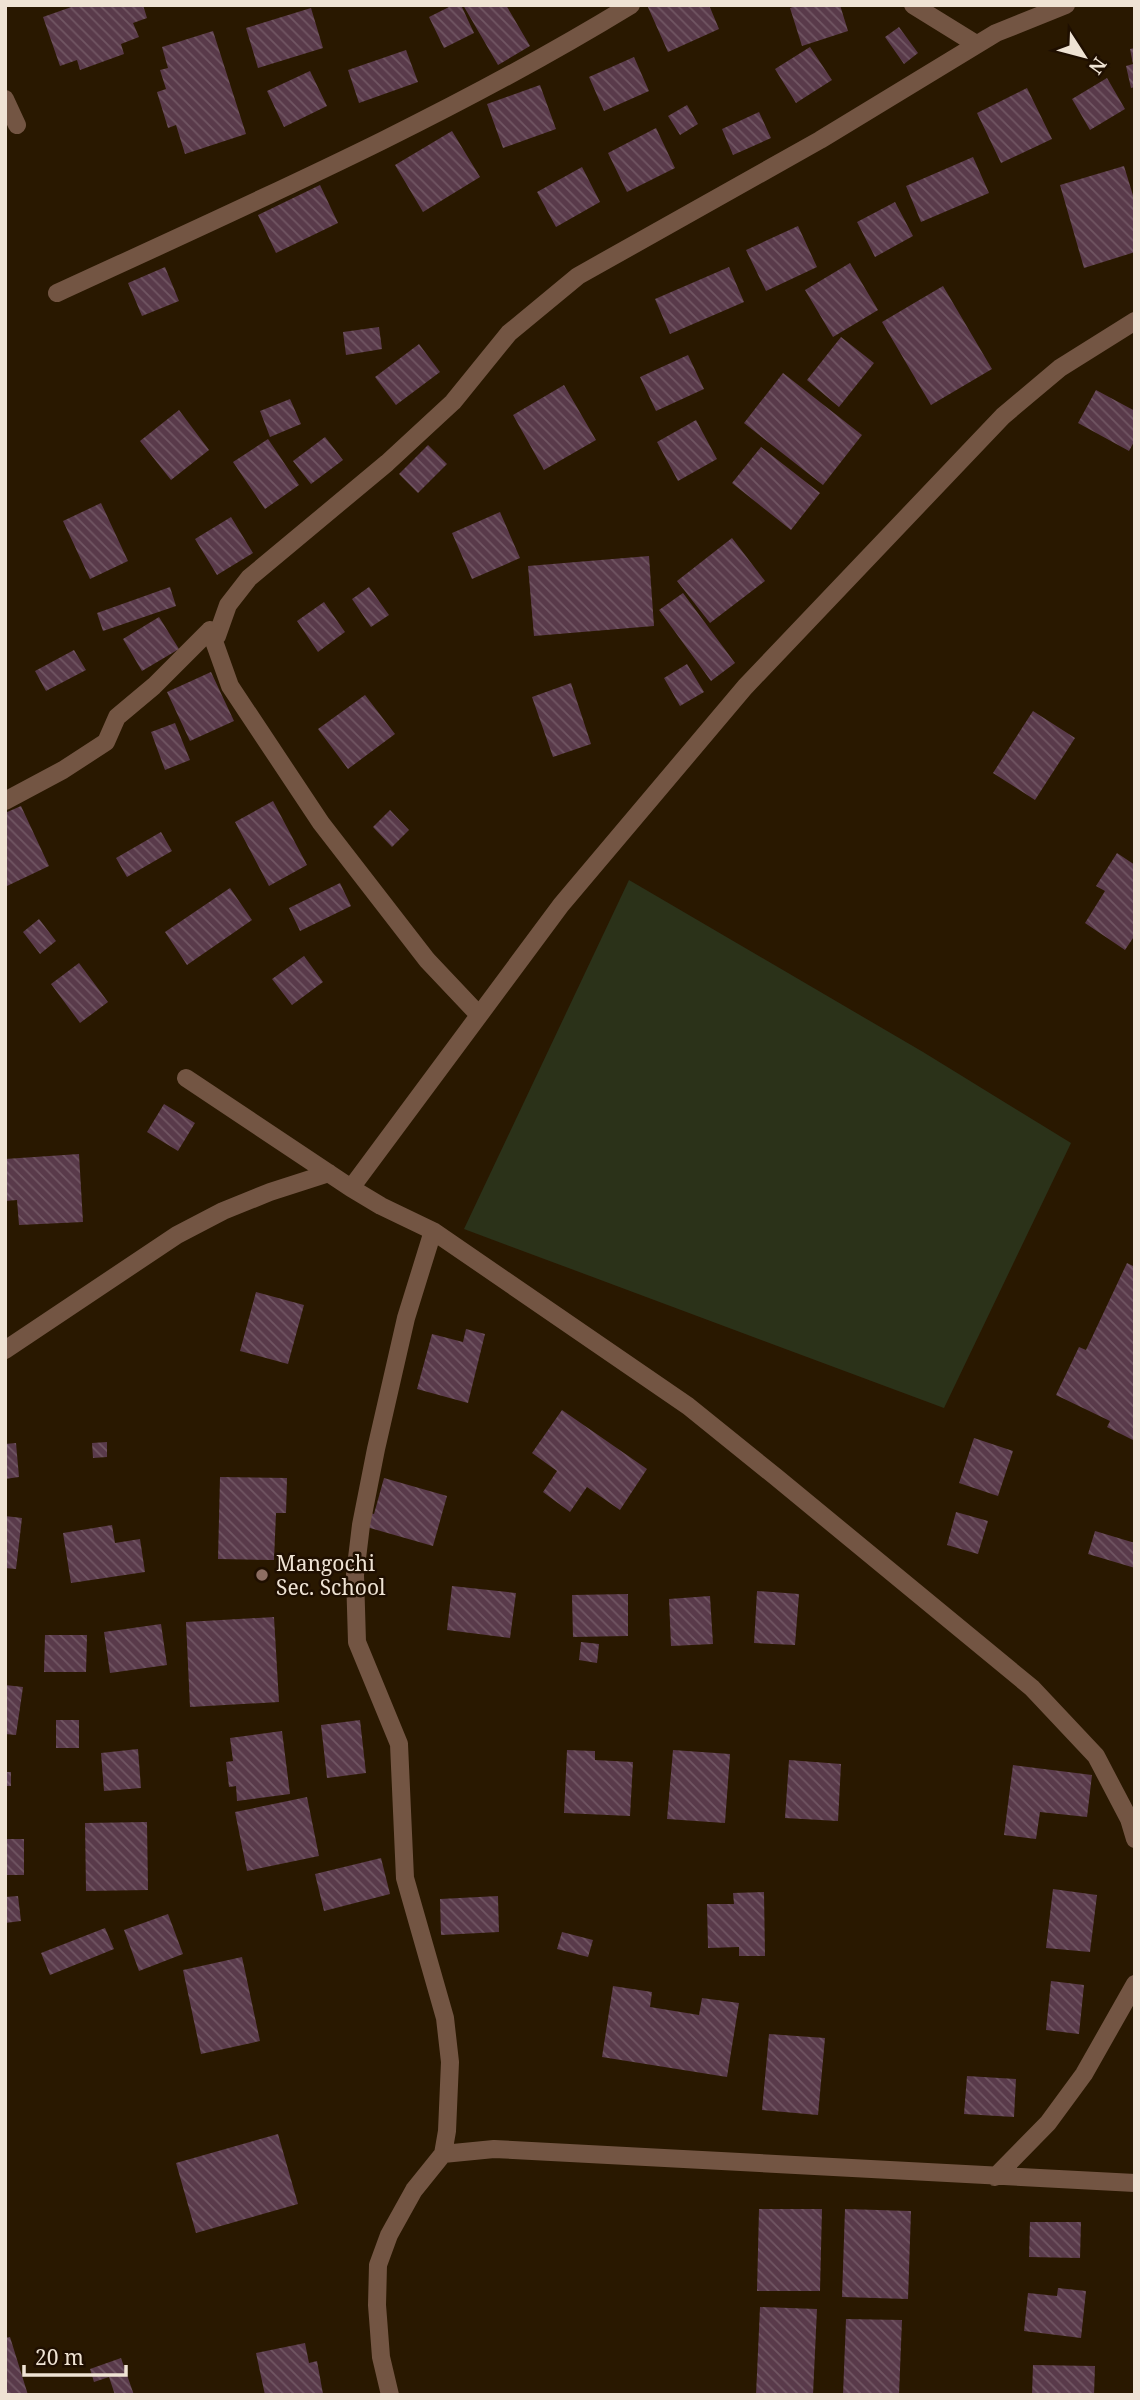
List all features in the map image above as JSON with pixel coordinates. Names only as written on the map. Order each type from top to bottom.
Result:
[{"type":"street","points":[[57,293],[423,122],[565,46],[631,5]]},
{"type":"street","points":[[913,5],[976,44]]},
{"type":"street","points":[[210,629],[217,636],[228,605],[249,578],[387,463],[453,402],[509,332],[578,276],[820,140],[976,44],[996,33],[1066,5]]},
{"type":"street","points":[[5,99],[17,125]]},
{"type":"street","points":[[351,1188],[561,905],[745,687],[1003,416],[1060,368],[1135,321]]},
{"type":"street","points":[[5,801],[63,770],[106,742],[117,717],[154,686],[210,629]]},
{"type":"street","points":[[210,629],[230,686],[321,823],[427,960],[478,1014]]},
{"type":"street","points":[[186,1078],[351,1188],[433,1231],[688,1406],[1032,1688],[1096,1756],[1129,1819],[1135,1839]]},
{"type":"street","points":[[5,1350],[177,1235],[223,1211],[329,1173]]},
{"type":"street","points":[[390,2395],[376,2305],[378,2265],[389,2235],[414,2190],[443,2154],[447,2131],[450,2062],[445,2018],[405,1878],[399,1744],[357,1642],[355,1575],[361,1525],[406,1318],[433,1231]]},
{"type":"street","points":[[995,2177],[1048,2123],[1084,2074],[1135,1984]]},
{"type":"street","points":[[443,2154],[494,2149],[1135,2183]]},
{"type":"green space","points":[[629,880],[923,1052],[1071,1143],[944,1408],[464,1229]]},
{"type":"building","points":[[77,5],[143,5],[147,18],[133,23],[139,37],[121,44],[124,54],[80,70],[77,60],[60,66],[43,17]]},
{"type":"building","points":[[453,5],[461,5],[474,33],[444,48],[429,17]]},
{"type":"building","points":[[463,5],[506,5],[530,46],[498,65]]},
{"type":"building","points":[[647,5],[709,5],[719,29],[668,52]]},
{"type":"building","points":[[798,5],[840,5],[848,31],[802,46],[790,8]]},
{"type":"building","points":[[311,8],[323,48],[258,68],[246,28]]},
{"type":"building","points":[[899,27],[918,53],[904,64],[885,37]]},
{"type":"building","points":[[213,31],[246,134],[185,154],[176,125],[168,128],[157,92],[166,89],[160,70],[168,68],[162,47]]},
{"type":"building","points":[[810,47],[832,80],[796,103],[775,69]]},
{"type":"building","points":[[1135,48],[1135,87],[1131,88],[1126,66],[1133,64],[1130,49]]},
{"type":"building","points":[[406,50],[418,82],[359,103],[348,70]]},
{"type":"building","points":[[634,57],[649,91],[604,111],[589,77]]},
{"type":"building","points":[[310,71],[327,106],[284,127],[267,91]]},
{"type":"building","points":[[1107,78],[1125,109],[1090,130],[1072,99]]},
{"type":"building","points":[[540,85],[556,129],[503,148],[487,104]]},
{"type":"building","points":[[1027,88],[1052,139],[1001,163],[977,113]]},
{"type":"building","points":[[687,105],[698,124],[680,135],[668,116]]},
{"type":"building","points":[[759,112],[771,138],[733,155],[722,129]]},
{"type":"building","points":[[656,128],[675,168],[627,192],[608,153]]},
{"type":"building","points":[[452,131],[480,177],[423,212],[395,165]]},
{"type":"building","points":[[973,157],[989,193],[921,222],[906,186]]},
{"type":"building","points":[[1124,166],[1135,202],[1135,252],[1084,268],[1060,185]]},
{"type":"building","points":[[582,167],[600,202],[556,227],[537,192]]},
{"type":"building","points":[[320,185],[338,223],[276,253],[258,215]]},
{"type":"building","points":[[895,202],[913,236],[875,257],[857,222]]},
{"type":"building","points":[[798,226],[817,267],[766,291],[746,250]]},
{"type":"building","points":[[850,263],[878,310],[833,337],[805,290]]},
{"type":"building","points":[[165,267],[179,301],[142,316],[128,283]]},
{"type":"building","points":[[729,267],[744,302],[670,334],[655,299]]},
{"type":"building","points":[[943,286],[992,369],[931,405],[882,322]]},
{"type":"building","points":[[379,327],[382,349],[346,355],[343,332]]},
{"type":"building","points":[[841,337],[874,363],[839,407],[807,380]]},
{"type":"building","points":[[419,344],[440,372],[396,405],[375,377]]},
{"type":"building","points":[[688,355],[704,389],[656,411],[640,377]]},
{"type":"building","points":[[783,373],[862,435],[823,485],[744,423]]},
{"type":"building","points":[[564,385],[596,440],[544,470],[513,415]]},
{"type":"building","points":[[1096,390],[1135,411],[1135,440],[1129,451],[1078,423]]},
{"type":"building","points":[[290,399],[301,424],[270,437],[260,411]]},
{"type":"building","points":[[179,410],[209,450],[171,480],[140,441]]},
{"type":"building","points":[[696,420],[717,459],[678,481],[657,442]]},
{"type":"building","points":[[325,437],[343,460],[311,484],[293,461]]},
{"type":"building","points":[[268,439],[299,485],[265,509],[233,462]]},
{"type":"building","points":[[428,445],[447,464],[418,493],[399,474]]},
{"type":"building","points":[[761,447],[820,493],[791,530],[732,483]]},
{"type":"building","points":[[101,503],[128,561],[90,579],[63,521]]},
{"type":"building","points":[[500,512],[520,558],[472,579],[452,533]]},
{"type":"building","points":[[231,517],[253,553],[217,575],[195,539]]},
{"type":"building","points":[[732,538],[765,581],[710,623],[677,581]]},
{"type":"building","points":[[649,556],[654,626],[534,636],[528,566]]},
{"type":"building","points":[[170,587],[176,606],[103,631],[97,613]]},
{"type":"building","points":[[369,587],[389,615],[371,627],[352,599]]},
{"type":"building","points":[[683,593],[735,663],[711,681],[659,610]]},
{"type":"building","points":[[324,602],[345,632],[318,652],[297,621]]},
{"type":"building","points":[[159,617],[179,649],[142,671],[123,639]]},
{"type":"building","points":[[74,650],[86,670],[46,691],[35,671]]},
{"type":"building","points":[[687,664],[704,692],[680,706],[664,678]]},
{"type":"building","points":[[211,672],[234,721],[190,741],[167,692]]},
{"type":"building","points":[[571,683],[591,744],[553,757],[532,697]]},
{"type":"building","points":[[365,695],[395,734],[348,769],[318,729]]},
{"type":"building","points":[[1033,711],[1075,738],[1035,800],[993,773]]},
{"type":"building","points":[[175,723],[190,760],[165,770],[151,732]]},
{"type":"building","points":[[273,801],[307,865],[269,886],[235,822]]},
{"type":"building","points":[[21,806],[49,866],[7,886],[5,813]]},
{"type":"building","points":[[390,810],[409,830],[392,847],[373,827]]},
{"type":"building","points":[[161,832],[172,851],[127,877],[116,858]]},
{"type":"building","points":[[1117,853],[1135,865],[1135,935],[1125,950],[1085,923],[1105,891],[1096,886]]},
{"type":"building","points":[[340,883],[351,906],[300,931],[289,908]]},
{"type":"building","points":[[230,888],[252,920],[187,965],[165,932]]},
{"type":"building","points":[[39,919],[56,941],[40,954],[23,932]]},
{"type":"building","points":[[304,956],[323,982],[292,1005],[272,979]]},
{"type":"building","points":[[79,963],[108,1002],[80,1023],[51,984]]},
{"type":"building","points":[[164,1104],[195,1123],[178,1151],[147,1132]]},
{"type":"building","points":[[79,1154],[83,1222],[19,1225],[17,1200],[5,1201],[5,1159]]},
{"type":"building","points":[[1127,1263],[1135,1267],[1135,1441],[1107,1427],[1110,1421],[1056,1395],[1079,1347],[1086,1350]]},
{"type":"building","points":[[256,1292],[304,1305],[288,1364],[240,1351]]},
{"type":"building","points":[[466,1329],[485,1334],[468,1403],[417,1389],[432,1334],[463,1342]]},
{"type":"building","points":[[562,1410],[647,1469],[620,1510],[587,1487],[570,1512],[543,1492],[557,1471],[532,1453]]},
{"type":"building","points":[[974,1438],[1013,1451],[998,1496],[959,1483]]},
{"type":"building","points":[[107,1442],[107,1457],[93,1458],[92,1443]]},
{"type":"building","points":[[16,1443],[19,1477],[5,1479],[5,1444]]},
{"type":"building","points":[[220,1477],[287,1478],[286,1513],[276,1513],[274,1560],[218,1559]]},
{"type":"building","points":[[384,1478],[447,1496],[433,1546],[363,1526],[367,1512],[374,1514]]},
{"type":"building","points":[[956,1512],[988,1521],[978,1554],[947,1545]]},
{"type":"building","points":[[5,1516],[22,1518],[16,1569],[5,1568]]},
{"type":"building","points":[[112,1525],[115,1543],[140,1539],[145,1572],[71,1583],[63,1533]]},
{"type":"building","points":[[1095,1531],[1135,1543],[1135,1568],[1088,1554]]},
{"type":"building","points":[[452,1586],[516,1593],[510,1638],[447,1630]]},
{"type":"building","points":[[757,1591],[799,1594],[795,1645],[754,1643]]},
{"type":"building","points":[[628,1594],[628,1636],[573,1637],[572,1595]]},
{"type":"building","points":[[710,1596],[713,1644],[671,1646],[669,1599]]},
{"type":"building","points":[[274,1617],[279,1702],[190,1707],[186,1622]]},
{"type":"building","points":[[161,1624],[167,1665],[110,1673],[104,1632]]},
{"type":"building","points":[[45,1635],[87,1635],[86,1672],[44,1672]]},
{"type":"building","points":[[581,1642],[599,1644],[597,1663],[579,1660]]},
{"type":"building","points":[[5,1685],[23,1687],[16,1735],[5,1734]]},
{"type":"building","points":[[56,1720],[79,1720],[79,1748],[56,1748]]},
{"type":"building","points":[[360,1720],[366,1773],[327,1778],[321,1725]]},
{"type":"building","points":[[282,1731],[290,1794],[237,1801],[236,1786],[229,1787],[226,1762],[233,1761],[230,1738]]},
{"type":"building","points":[[138,1749],[141,1788],[104,1791],[101,1753]]},
{"type":"building","points":[[567,1750],[595,1751],[595,1760],[633,1762],[630,1816],[564,1813]]},
{"type":"building","points":[[673,1750],[730,1754],[725,1823],[667,1819]]},
{"type":"building","points":[[789,1760],[841,1764],[838,1821],[785,1818]]},
{"type":"building","points":[[1013,1765],[1092,1775],[1087,1817],[1040,1812],[1036,1839],[1004,1835]]},
{"type":"building","points":[[5,1772],[11,1772],[11,1786],[5,1786]]},
{"type":"building","points":[[307,1797],[319,1856],[247,1871],[235,1812]]},
{"type":"building","points":[[147,1822],[148,1890],[86,1891],[85,1823]]},
{"type":"building","points":[[5,1839],[24,1839],[24,1875],[5,1875]]},
{"type":"building","points":[[381,1858],[390,1894],[324,1911],[315,1874]]},
{"type":"building","points":[[1053,1889],[1097,1895],[1090,1952],[1046,1948]]},
{"type":"building","points":[[764,1892],[765,1956],[739,1956],[739,1947],[708,1948],[707,1904],[734,1904],[733,1893]]},
{"type":"building","points":[[18,1896],[21,1921],[5,1923],[5,1897]]},
{"type":"building","points":[[498,1896],[499,1932],[441,1935],[440,1899]]},
{"type":"building","points":[[168,1914],[183,1954],[139,1971],[124,1930]]},
{"type":"building","points":[[105,1928],[114,1949],[50,1975],[41,1953]]},
{"type":"building","points":[[562,1932],[593,1940],[588,1957],[557,1949]]},
{"type":"building","points":[[242,1957],[260,2041],[201,2054],[183,1970]]},
{"type":"building","points":[[1051,1981],[1084,1985],[1079,2034],[1046,2030]]},
{"type":"building","points":[[613,1986],[652,1992],[650,2007],[699,2015],[702,1998],[739,2003],[727,2077],[602,2057]]},
{"type":"building","points":[[769,2034],[825,2038],[818,2115],[762,2110]]},
{"type":"building","points":[[967,2076],[1016,2079],[1014,2117],[964,2114]]},
{"type":"building","points":[[278,2134],[298,2204],[196,2233],[176,2163]]},
{"type":"building","points":[[759,2209],[822,2209],[820,2291],[757,2291]]},
{"type":"building","points":[[845,2209],[911,2211],[908,2299],[842,2297]]},
{"type":"building","points":[[1030,2222],[1081,2222],[1080,2258],[1029,2257]]},
{"type":"building","points":[[1058,2288],[1086,2291],[1081,2338],[1024,2331],[1028,2293],[1057,2296]]},
{"type":"building","points":[[760,2307],[817,2309],[813,2395],[756,2395]]},
{"type":"building","points":[[846,2319],[902,2320],[899,2395],[843,2395]]},
{"type":"building","points":[[10,2337],[28,2395],[5,2395],[5,2338]]},
{"type":"building","points":[[305,2343],[309,2363],[317,2361],[323,2394],[265,2395],[256,2353]]},
{"type":"building","points":[[121,2358],[134,2395],[115,2395],[109,2377],[94,2382],[90,2369]]},
{"type":"building","points":[[1033,2365],[1095,2366],[1094,2395],[1032,2395]]},
{"type":"place","name":"Mangochi Sec. School","points":[[262,1575]]}]
